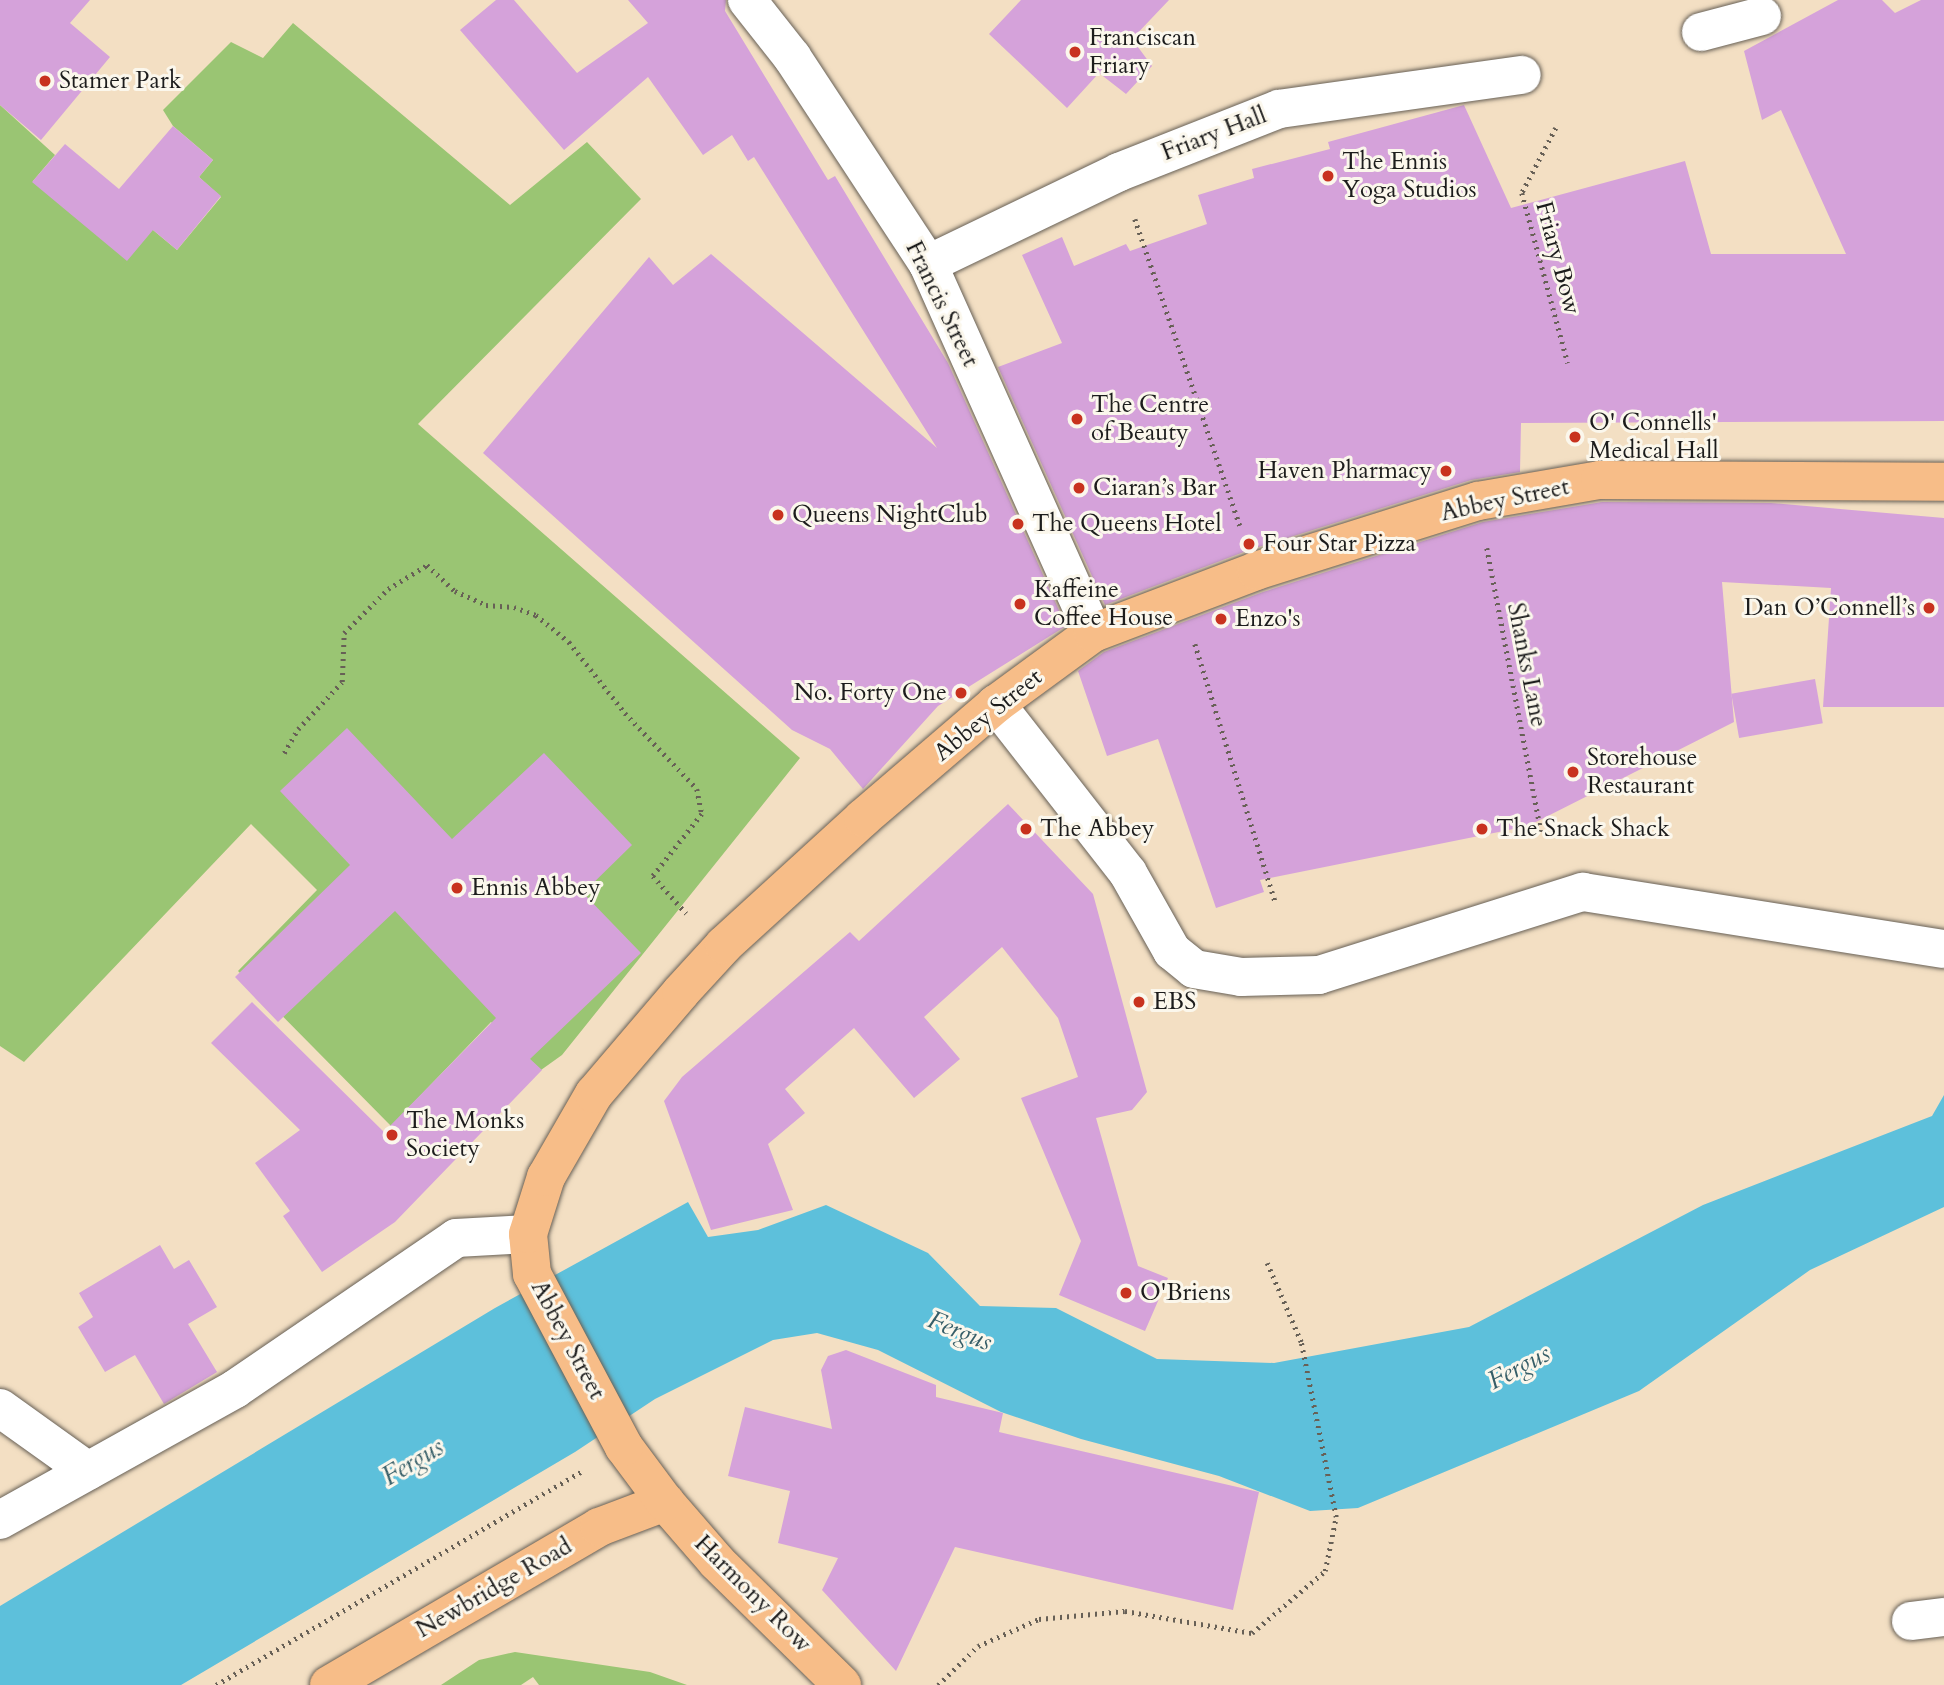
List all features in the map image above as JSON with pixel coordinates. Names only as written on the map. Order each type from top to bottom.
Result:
[{"type":"main road","name":"Abbey Street","points":[[665,1502],[621,1441],[532,1274],[528,1234],[545,1177],[594,1094],[724,945],[996,704],[1093,634],[1256,571],[1478,501],[1600,480],[1944,482]]},
{"type":"main road","name":"Newbridge Road","points":[[329,1685],[599,1527],[665,1502]]},
{"type":"main road","name":"Harmony Row","points":[[665,1502],[717,1562],[842,1685]]},
{"type":"street","name":"Francis Street","points":[[747,0],[792,57],[928,264],[1093,634]]},
{"type":"street","points":[[1701,32],[1762,16]]},
{"type":"street","name":"Friary Hall","points":[[928,264],[1119,172],[1279,109],[1522,75]]},
{"type":"street","points":[[996,704],[1128,873],[1172,951],[1194,969],[1241,976],[1319,975],[1583,892],[1944,949]]},
{"type":"street","points":[[0,1520],[235,1389],[456,1238],[528,1234]]},
{"type":"street","points":[[0,1408],[88,1471]]},
{"type":"path","name":"Friary Bow","points":[[1556,128],[1522,193],[1568,363]]},
{"type":"path","points":[[1119,172],[1256,571]]},
{"type":"path","name":"Shanks Lane","points":[[1478,501],[1542,835]]},
{"type":"path","points":[[284,753],[298,729],[342,682],[344,633],[388,589],[428,565],[455,591],[486,605],[514,607],[536,615],[569,642],[625,713],[697,789],[702,814],[653,876],[671,900],[724,945]]},
{"type":"path","points":[[1181,600],[1275,901]]},
{"type":"path","points":[[938,1685],[978,1646],[1038,1619],[1125,1611],[1252,1633],[1325,1571],[1336,1517],[1301,1342],[1267,1263]]},
{"type":"path","points":[[216,1685],[621,1441]]},
{"type":"green space","points":[[293,23],[510,205],[587,142],[641,199],[418,424],[800,758],[562,1055],[541,1070],[491,1022],[391,1126],[238,971],[317,890],[251,824],[24,1062],[0,1046],[0,105],[55,155],[33,181],[153,230],[177,250],[221,197],[199,177],[213,160],[173,126],[163,110],[231,42],[263,58]]},
{"type":"green space","points":[[515,1652],[650,1672],[687,1685],[539,1685],[533,1677],[521,1685],[441,1685],[479,1660]]},
{"type":"water","name":"Fergus","points":[[1944,1095],[1944,1207],[1810,1270],[1639,1391],[1358,1508],[1310,1511],[1219,1476],[1081,1439],[1001,1412],[878,1350],[817,1333],[773,1340],[655,1399],[575,1452],[181,1685],[0,1685],[0,1606],[495,1308],[688,1202],[708,1237],[758,1230],[826,1205],[928,1253],[980,1306],[1056,1308],[1157,1359],[1274,1363],[1469,1327],[1703,1205],[1932,1116]]},
{"type":"building","name":"Stamer Park","points":[[0,0],[90,0],[70,23],[110,57],[41,140],[0,105]]},
{"type":"building","points":[[496,0],[514,0],[577,73],[648,23],[628,0],[726,0],[725,11],[828,180],[835,176],[948,363],[1066,626],[938,706],[863,789],[830,749],[792,730],[483,453],[649,257],[673,285],[711,254],[937,448],[754,157],[748,161],[732,135],[703,155],[648,77],[564,150],[460,30]]},
{"type":"building","name":"Franciscan Friary","points":[[1021,0],[1169,0],[1132,39],[1152,66],[1126,94],[1099,73],[1067,108],[989,34]]},
{"type":"building","points":[[1838,0],[1882,0],[1895,13],[1921,0],[1944,0],[1944,421],[1521,423],[1520,472],[1471,480],[1249,550],[1105,605],[998,367],[1062,343],[1022,255],[1062,237],[1074,266],[1126,244],[1130,251],[1207,224],[1198,195],[1254,178],[1252,169],[1330,149],[1328,142],[1464,105],[1511,208],[1685,161],[1711,254],[1846,254],[1781,110],[1762,120],[1744,51]]},
{"type":"building","points":[[173,126],[213,160],[199,177],[221,196],[177,250],[153,230],[127,261],[32,182],[65,144],[119,189]]},
{"type":"building","points":[[1602,502],[1771,503],[1944,518],[1944,707],[1823,707],[1831,588],[1722,582],[1734,722],[1528,826],[1260,880],[1264,892],[1216,908],[1158,739],[1107,756],[1078,671],[1104,652],[1263,592],[1483,522]]},
{"type":"building","points":[[1815,679],[1823,723],[1739,738],[1731,694]]},
{"type":"building","name":"Ennis Abbey","points":[[347,728],[452,839],[544,753],[632,845],[583,893],[641,953],[530,1059],[542,1070],[395,1222],[322,1272],[283,1216],[290,1211],[255,1163],[300,1130],[211,1043],[252,1002],[384,1132],[496,1018],[395,911],[278,1022],[235,977],[350,865],[280,791]]},
{"type":"building","points":[[1008,804],[1093,894],[1147,1092],[1132,1110],[1096,1118],[1138,1266],[1168,1278],[1145,1331],[1059,1295],[1081,1241],[1021,1098],[1078,1077],[1058,1018],[1002,947],[924,1017],[960,1059],[914,1098],[854,1028],[785,1089],[805,1113],[768,1144],[793,1210],[711,1230],[664,1101],[682,1077],[850,932],[859,941]]},
{"type":"building","points":[[160,1245],[174,1269],[189,1260],[217,1307],[188,1324],[217,1372],[164,1404],[135,1355],[105,1372],[78,1327],[93,1317],[79,1293]]},
{"type":"building","points":[[846,1350],[936,1385],[936,1397],[1003,1413],[999,1432],[1259,1492],[1233,1610],[955,1547],[896,1671],[822,1590],[838,1558],[778,1543],[790,1491],[728,1476],[745,1407],[832,1429],[821,1370],[828,1356]]},
{"type":"place","name":"Franciscan Friary","points":[[1075,52]]},
{"type":"place","name":"Stamer Park","points":[[45,81]]},
{"type":"place","name":"The Ennis Yoga Studios","points":[[1328,176]]},
{"type":"place","name":"The Centre of Beauty","points":[[1077,419]]},
{"type":"place","name":"O' Connells' Medical Hall","points":[[1575,437]]},
{"type":"place","name":"Haven Pharmacy","points":[[1446,471]]},
{"type":"place","name":"Ciaran’s Bar","points":[[1079,488]]},
{"type":"place","name":"Queens NightClub","points":[[778,515]]},
{"type":"place","name":"The Queens Hotel","points":[[1018,524]]},
{"type":"place","name":"Four Star Pizza","points":[[1249,544]]},
{"type":"place","name":"Kaffeine Coffee House","points":[[1020,604]]},
{"type":"place","name":"Dan O’Connell’s","points":[[1929,608]]},
{"type":"place","name":"Enzo's","points":[[1221,619]]},
{"type":"place","name":"No. Forty One","points":[[961,693]]},
{"type":"place","name":"Storehouse Restaurant","points":[[1573,772]]},
{"type":"place","name":"The Abbey","points":[[1026,829]]},
{"type":"place","name":"The Snack Shack","points":[[1482,829]]},
{"type":"place","name":"Ennis Abbey","points":[[457,888]]},
{"type":"place","name":"EBS","points":[[1139,1002]]},
{"type":"place","name":"The Monks Society","points":[[392,1135]]},
{"type":"place","name":"O'Briens","points":[[1126,1293]]}]
